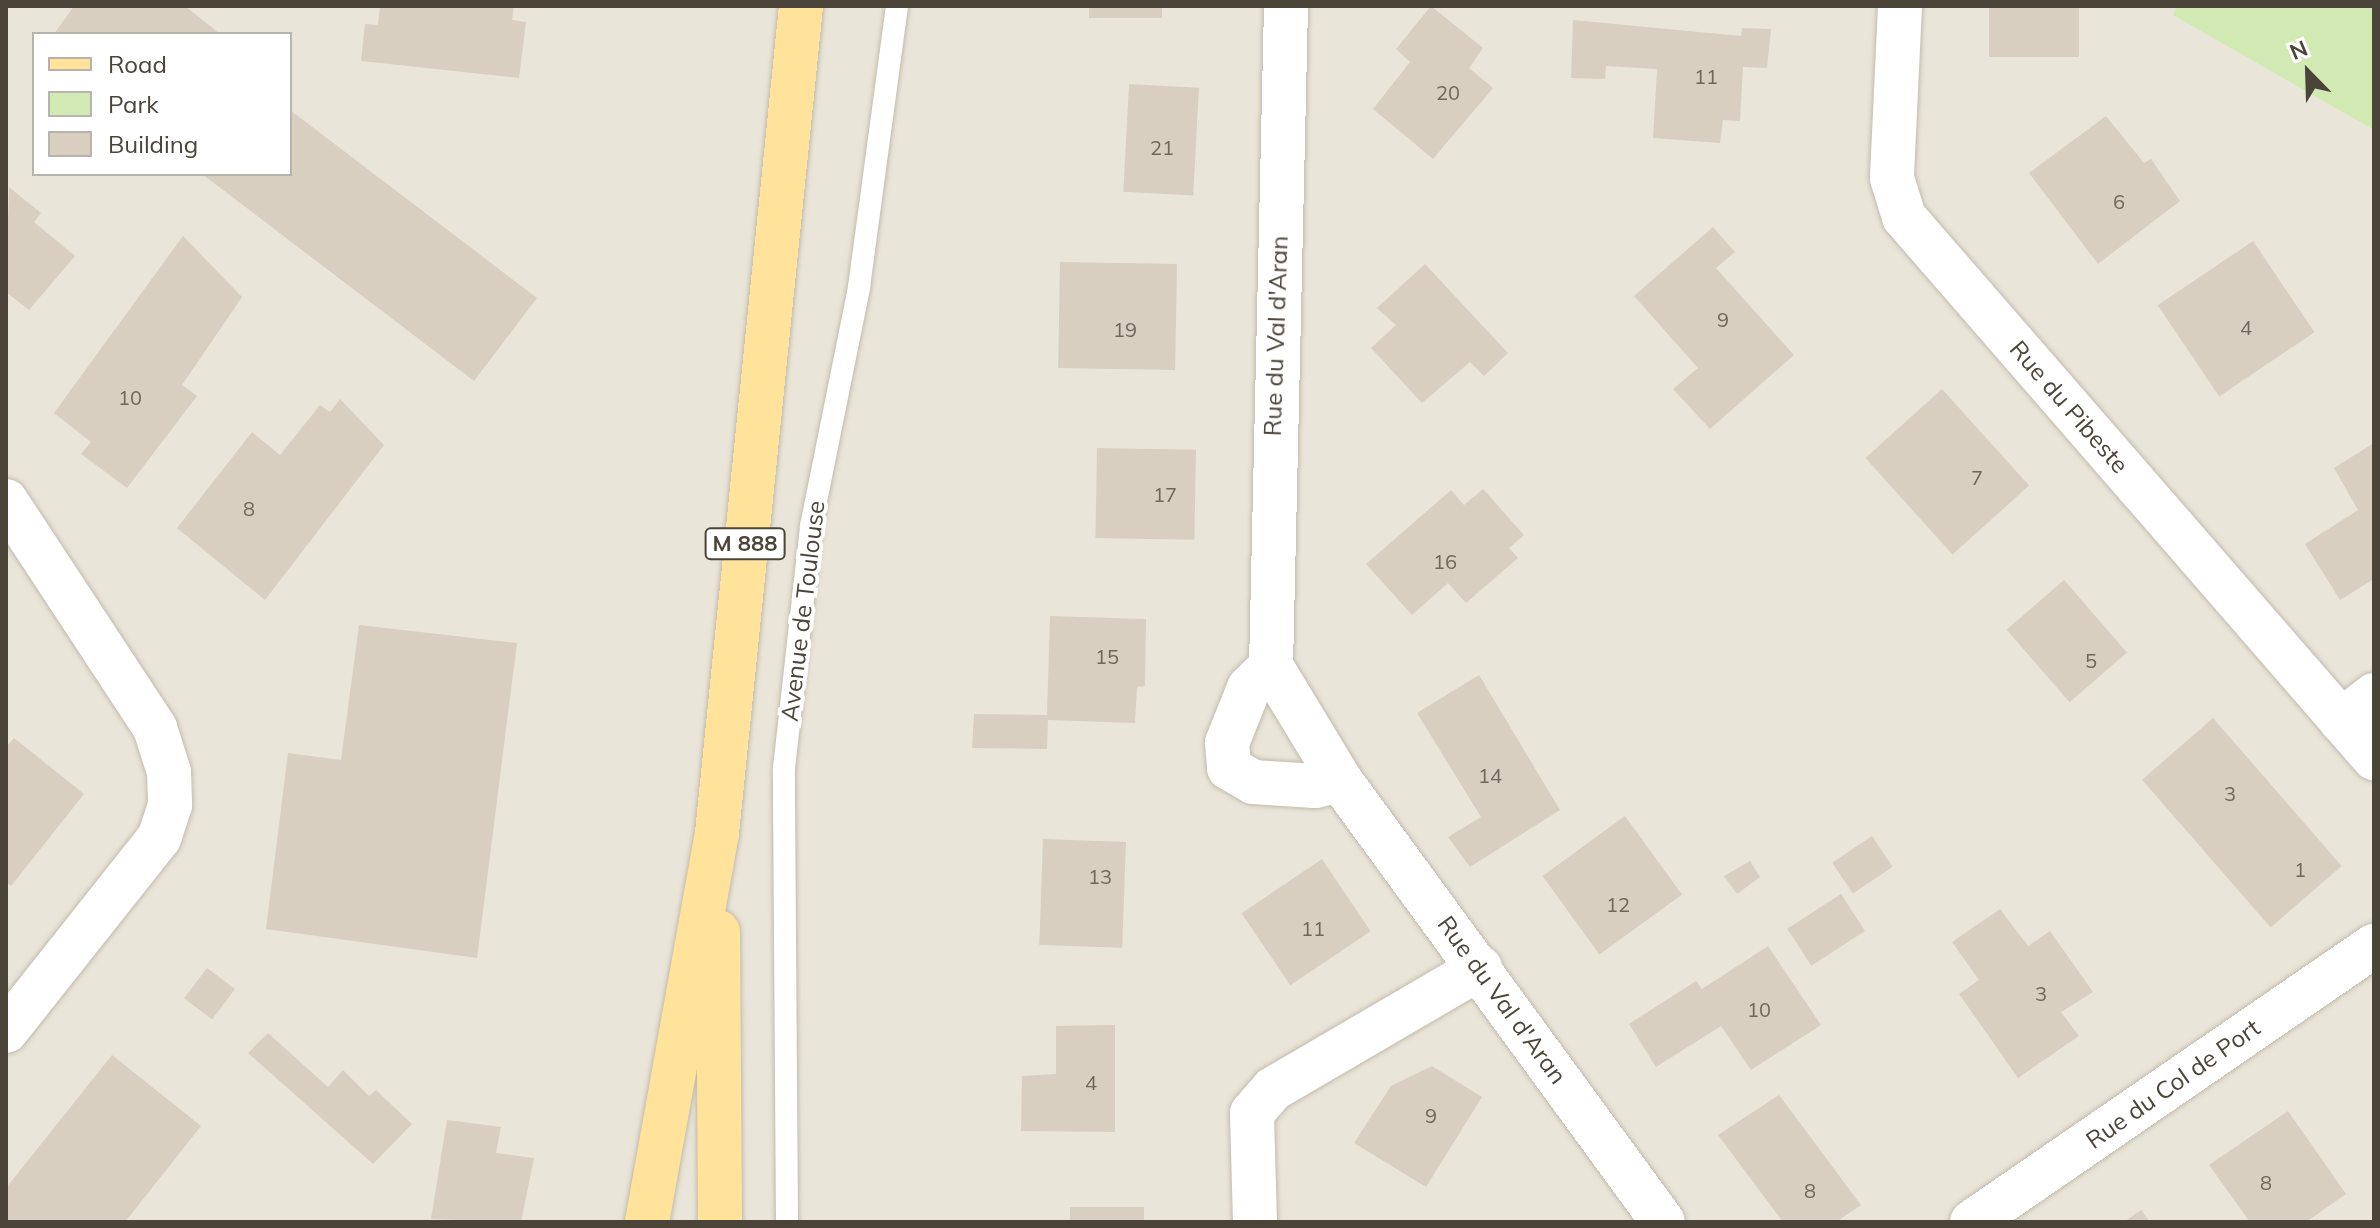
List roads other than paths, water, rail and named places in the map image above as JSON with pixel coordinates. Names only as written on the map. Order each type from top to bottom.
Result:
[{"type":"main road","name":"M 888","points":[[647,1222],[717,833],[801,6]]},
{"type":"main road","name":"M 888","points":[[717,833],[720,1222]]},
{"type":"street","name":"Rue du Val d'Aran","points":[[1286,6],[1271,666],[1340,780],[1663,1222]]},
{"type":"street","name":"Rue du Pibeste","points":[[1900,6],[1892,178],[1904,217],[2358,708],[2374,758]]},
{"type":"street","points":[[6,501],[155,728],[169,772],[170,805],[159,838],[6,1031]]},
{"type":"street","points":[[1271,666],[1249,688],[1227,743],[1229,768],[1253,782],[1315,786],[1340,780]]},
{"type":"street","name":"Rue du Col de Port","points":[[1972,1222],[2374,946]]},
{"type":"street","points":[[1255,1222],[1252,1113],[1273,1089],[1480,968]]},
{"type":"lane","name":"Avenue de Toulouse","points":[[787,1222],[784,768],[811,526],[859,287],[897,6]]}]
